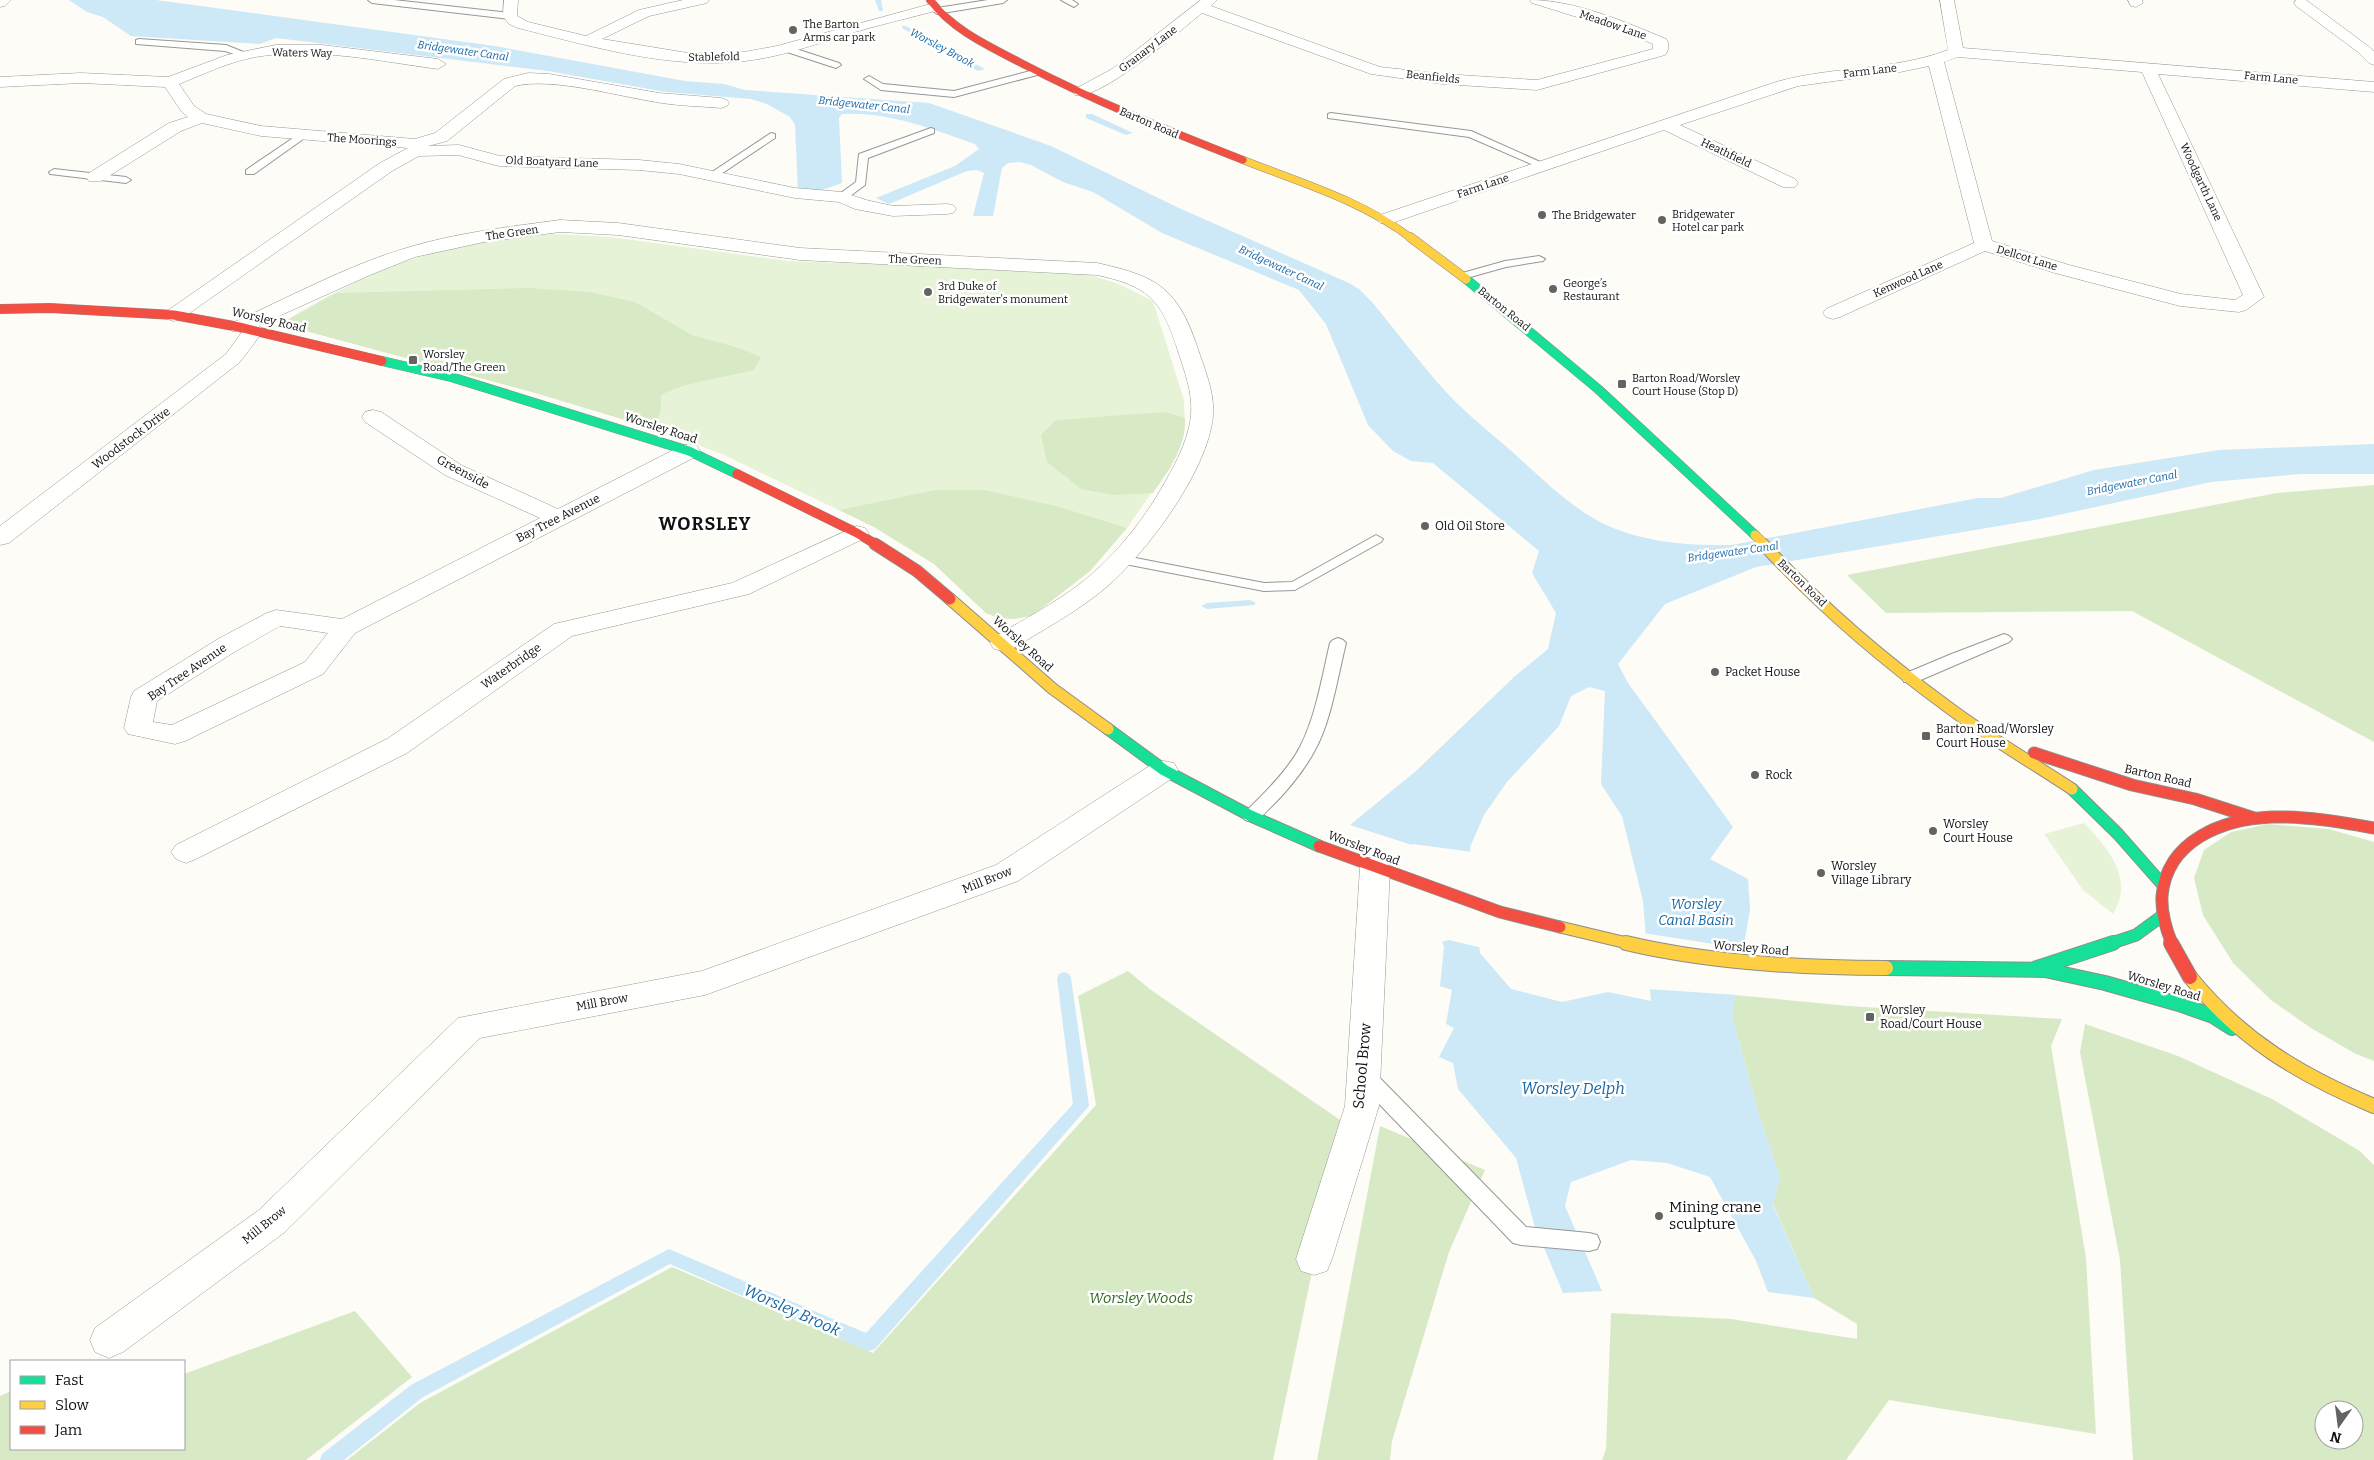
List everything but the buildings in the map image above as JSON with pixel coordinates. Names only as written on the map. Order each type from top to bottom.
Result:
[{"type":"main road","name":"Barton Road","points":[[934,6],[963,32],[1038,72],[1168,131],[1352,202],[1386,219],[1463,276],[1598,389],[1745,525],[1785,568],[1851,630],[1949,708],[2069,787],[2125,839],[2162,884]]},
{"type":"main road","name":"Worsley Road","points":[[0,309],[50,308],[174,315],[246,328],[451,377],[689,451],[857,533],[917,571],[1003,643],[1053,689],[1164,770],[1251,816],[1314,844],[1416,883],[1500,912],[1672,953],[1756,963],[1840,968],[2033,970],[2105,983],[2179,1004],[2213,1016],[2252,1040]]},
{"type":"main road","name":"Barton Road","points":[[1999,742],[2132,785],[2195,799],[2254,818]]},
{"type":"main road","points":[[2307,817],[2341,820],[2374,828]]},
{"type":"main road","points":[[2374,821],[2307,817],[2254,818],[2231,823],[2210,830],[2192,840],[2178,853],[2168,867],[2162,884],[2162,916],[2168,940],[2181,964],[2199,990],[2223,1015],[2252,1040],[2302,1073],[2374,1106]]},
{"type":"main road","name":"Worsley Road","points":[[2033,970],[2136,934],[2162,916]]},
{"type":"main road","points":[[2358,1100],[2374,1114]]},
{"type":"street","points":[[0,3],[4,0]]},
{"type":"street","points":[[510,16],[511,0]]},
{"type":"street","points":[[589,40],[644,14],[702,0]]},
{"type":"street","name":"Meadow Lane","points":[[1537,0],[1630,29],[1661,42]]},
{"type":"street","points":[[1947,0],[1956,52]]},
{"type":"street","name":"Beanfields","points":[[1206,4],[1377,71],[1453,79],[1537,85],[1660,52],[1661,42]]},
{"type":"street","name":"Granary Lane","points":[[1082,92],[1118,72],[1206,4]]},
{"type":"street","points":[[2301,4],[2363,49],[2374,60]]},
{"type":"street","name":"Stablefold","points":[[510,16],[514,21],[523,25],[589,40],[666,55],[700,58],[745,56],[787,49],[872,22],[934,6]]},
{"type":"street","name":"Waters Way","points":[[170,82],[226,60],[246,55],[291,50],[438,64]]},
{"type":"street","name":"Farm Lane","points":[[1386,219],[1664,124],[1804,80],[1898,68],[1936,61],[1956,52],[2374,87]]},
{"type":"street","name":"Dellcot Lane","points":[[1936,61],[1977,225],[1984,245],[2062,269],[2180,300],[2239,306],[2254,297]]},
{"type":"street","name":"Woodgarth Lane","points":[[2148,68],[2254,297]]},
{"type":"street","points":[[0,82],[81,78],[170,82],[188,109],[201,118]]},
{"type":"street","name":"The Moorings","points":[[201,118],[261,131],[415,144],[441,137],[510,82],[528,78],[550,79],[659,98],[721,103]]},
{"type":"street","points":[[95,177],[175,127],[201,118]]},
{"type":"street","name":"Heathfield","points":[[1664,124],[1789,183]]},
{"type":"street","name":"Old Boatyard Lane","points":[[174,315],[386,167],[416,151],[459,150],[500,161],[639,165],[714,174],[795,193],[842,197],[861,205],[893,211],[946,209]]},
{"type":"street","name":"The Green","points":[[246,328],[363,271],[409,253],[484,236],[560,226],[618,229],[800,254],[1031,264],[1117,272],[1156,290],[1166,298],[1176,316],[1201,394],[1202,416],[1197,440],[1186,467],[1173,490],[1143,532],[1120,559],[1090,588],[1003,643]]},
{"type":"street","name":"Kenwood Lane","points":[[1833,313],[1984,245]]},
{"type":"street","name":"Woodstock Drive","points":[[0,538],[233,358],[246,328]]},
{"type":"street","name":"Greenside","points":[[373,417],[453,470],[559,518]]},
{"type":"street","name":"Bay Tree Avenue","points":[[346,627],[276,618],[227,644],[144,697],[138,728],[175,735],[314,668],[346,627],[689,451]]},
{"type":"street","name":"Waterbridge","points":[[186,852],[397,746],[563,630],[740,589],[857,533]]},
{"type":"street","name":"Mill Brow","points":[[109,1340],[272,1222],[470,1027],[705,984],[1007,874],[1164,770]]},
{"type":"street","name":"School Brow","points":[[1314,1259],[1362,1106],[1375,868]]},
{"type":"lane","points":[[372,0],[510,16]]},
{"type":"lane","points":[[934,6],[1003,0]]},
{"type":"lane","points":[[139,42],[226,48],[246,55]]},
{"type":"lane","points":[[787,49],[836,65]]},
{"type":"lane","points":[[869,79],[881,87],[954,94],[1038,72]]},
{"type":"lane","points":[[1331,116],[1472,134],[1542,165]]},
{"type":"lane","points":[[842,197],[861,182],[863,156],[931,131]]},
{"type":"lane","points":[[250,172],[302,135]]},
{"type":"lane","points":[[714,174],[771,136]]},
{"type":"lane","points":[[54,172],[126,180]]},
{"type":"lane","points":[[1463,276],[1505,264],[1539,258]]},
{"type":"lane","points":[[1120,559],[1264,587],[1295,586],[1376,539]]},
{"type":"lane","points":[[1910,678],[1954,658],[2004,639]]},
{"type":"lane","points":[[1251,816],[1274,794],[1308,749],[1322,708],[1338,644]]},
{"type":"lane","points":[[1364,1075],[1520,1236],[1589,1242]]},
{"type":"green space","points":[[554,234],[611,237],[788,261],[1080,272],[1119,284],[1153,301],[1184,400],[1185,425],[1176,457],[1127,528],[1090,571],[1030,616],[1014,619],[998,618],[986,613],[934,564],[874,527],[722,454],[652,428],[532,392],[280,324],[358,281],[425,255],[479,243]]},
{"type":"green space","points":[[529,288],[590,292],[635,302],[692,335],[739,348],[761,357],[754,370],[694,383],[661,395],[661,408],[655,429],[532,392],[280,324],[336,293]]},
{"type":"green space","points":[[1165,412],[1185,418],[1185,428],[1180,448],[1165,476],[1153,493],[1114,495],[1081,489],[1047,462],[1041,435],[1056,420]]},
{"type":"green space","points":[[2374,485],[2374,742],[2132,611],[1886,613],[1847,575],[2277,493]]},
{"type":"green space","points":[[936,490],[985,490],[1056,506],[1127,528],[1090,571],[1041,609],[1030,616],[1014,619],[998,618],[986,613],[934,564],[874,527],[839,510]]},
{"type":"green space","points":[[2084,823],[2110,854],[2120,876],[2121,889],[2119,901],[2113,914],[2083,890],[2044,834]]},
{"type":"green space","points":[[2268,824],[2329,829],[2374,842],[2374,1061],[2356,1054],[2311,1028],[2271,1000],[2233,963],[2203,915],[2194,878],[2204,850],[2231,832]]},
{"type":"green space","name":"Worsley Woods","points":[[1128,971],[1151,990],[1343,1122],[1273,1460],[347,1460],[420,1403],[672,1267],[873,1353],[1096,1105],[1078,996]]},
{"type":"green space","points":[[1735,995],[1849,1006],[2062,1019],[2051,1046],[2086,1258],[2096,1434],[1889,1400],[1846,1460],[1602,1460],[1606,1449],[1611,1313],[1731,1319],[1857,1339],[1857,1324],[1814,1298],[1773,1204],[1780,1177],[1759,1115],[1732,1016]]},
{"type":"green space","points":[[2085,1024],[2178,1056],[2272,1099],[2360,1151],[2374,1165],[2374,1460],[2133,1460],[2120,1260],[2080,1052]]},
{"type":"green space","points":[[1380,1126],[1485,1170],[1449,1252],[1392,1441],[1390,1460],[1317,1460]]},
{"type":"green space","points":[[355,1311],[412,1377],[306,1460],[0,1460],[0,1396],[10,1391],[10,1450],[185,1450],[185,1374]]},
{"type":"water","points":[[69,0],[156,0],[495,46],[685,81],[724,84],[745,90],[929,103],[1051,146],[1181,209],[1349,283],[1359,289],[1371,301],[1454,401],[1545,482],[1573,505],[1593,518],[1626,532],[1661,541],[1697,545],[1732,545],[1978,498],[2001,498],[2094,470],[2219,450],[2374,444],[2374,474],[2301,474],[2211,482],[2040,519],[1756,567],[1665,604],[1618,664],[1628,683],[1733,827],[1710,859],[1748,879],[1750,909],[1732,1016],[1759,1115],[1780,1177],[1773,1205],[1814,1298],[1768,1292],[1756,1261],[1710,1177],[1667,1163],[1631,1160],[1571,1182],[1565,1206],[1602,1291],[1563,1293],[1534,1224],[1516,1158],[1458,1089],[1453,1063],[1439,1057],[1454,1028],[1446,1024],[1452,990],[1440,986],[1444,947],[1412,845],[1350,825],[1416,771],[1514,677],[1548,649],[1556,613],[1532,573],[1539,551],[1433,463],[1411,461],[1393,451],[1368,425],[1326,324],[1299,290],[1162,233],[1093,192],[1063,182],[1031,165],[1020,162],[1008,163],[1002,168],[993,216],[973,216],[984,173],[977,170],[967,171],[889,204],[876,198],[955,166],[979,149],[975,144],[959,138],[893,118],[876,115],[842,114],[839,118],[842,183],[822,190],[798,191],[795,125],[790,117],[767,104],[751,99],[666,92],[548,71],[276,38],[260,44],[131,36],[103,17],[87,12]],"holes":[[[1589,687],[1605,691],[1601,784],[1622,816],[1643,901],[1651,1001],[1608,992],[1562,1002],[1511,989],[1480,953],[1470,847],[1484,815],[1507,782],[1559,726],[1571,696]]]},
{"type":"pier","points":[[1412,844],[1473,852],[1482,948],[1449,940],[1440,942],[1413,857]]},
{"type":"pier","points":[[1643,933],[1746,949],[1738,995],[1648,989]]},
{"type":"waterway","name":"Worsley Brook","points":[[878,0],[881,10]]},
{"type":"waterway","name":"Worsley Brook","points":[[904,27],[981,69]]},
{"type":"waterway","points":[[1089,116],[1129,133]]},
{"type":"waterway","name":"Worsley Brook","points":[[1207,606],[1250,603]]},
{"type":"waterway","name":"Worsley Brook","points":[[329,1460],[417,1391],[669,1256],[869,1343],[1081,1106],[1064,978]]},
{"type":"traffic: fast","points":[[1466,279],[1598,389],[1755,535]]},
{"type":"traffic: fast","points":[[382,361],[451,377],[689,451],[737,474]]},
{"type":"traffic: fast","points":[[1108,729],[1164,770],[1251,816],[1319,846]]},
{"type":"traffic: fast","points":[[2072,789],[2118,834],[2162,884]]},
{"type":"traffic: fast","points":[[2034,969],[2136,935],[2162,916]]},
{"type":"traffic: fast","points":[[1886,968],[2045,970],[2105,983],[2179,1004],[2213,1016],[2232,1028]]},
{"type":"traffic: slow","points":[[1243,160],[1352,202],[1386,219],[1466,279]]},
{"type":"traffic: slow","points":[[1755,535],[1785,568],[1851,630],[1949,708],[2072,789]]},
{"type":"traffic: slow","points":[[950,599],[1053,689],[1108,729]]},
{"type":"traffic: slow","points":[[1560,927],[1664,952],[1704,958],[1840,968],[1886,968]]},
{"type":"traffic: slow","points":[[2190,977],[2228,1020],[2273,1055],[2322,1083],[2374,1106]]},
{"type":"traffic: jam","points":[[930,0],[946,19],[966,33],[1038,72],[1125,112],[1243,160]]},
{"type":"traffic: jam","points":[[0,309],[50,308],[174,315],[239,327],[382,361]]},
{"type":"traffic: jam","points":[[737,474],[857,533],[917,571],[950,599]]},
{"type":"traffic: jam","points":[[2034,753],[2132,785],[2195,799],[2254,818]]},
{"type":"traffic: jam","points":[[2190,977],[2173,949],[2164,922],[2162,896],[2167,873],[2179,853],[2198,837],[2223,825],[2271,817],[2315,819],[2374,828]]},
{"type":"traffic: jam","points":[[1319,846],[1500,912],[1560,927]]},
{"type":"place","name":"The Barton Arms car park","points":[[793,30]]},
{"type":"place","name":"The Bridgewater","points":[[1542,215]]},
{"type":"place","name":"Bridgewater Hotel car park","points":[[1662,220]]},
{"type":"place","name":"George’s Restaurant","points":[[1553,289]]},
{"type":"place","name":"3rd Duke of Bridgewater's monument","points":[[928,292]]},
{"type":"place","name":"Worsley Road/The Green","points":[[413,360]]},
{"type":"place","name":"Barton Road/Worsley Court House (Stop D)","points":[[1622,384]]},
{"type":"place","name":"Old Oil Store","points":[[1425,526]]},
{"type":"place","name":"Packet House","points":[[1715,672]]},
{"type":"place","name":"Barton Road/Worsley Court House","points":[[1926,736]]},
{"type":"place","name":"Rock","points":[[1755,775]]},
{"type":"place","name":"Worsley Court House","points":[[1933,831]]},
{"type":"place","name":"Worsley Village Library","points":[[1821,873]]},
{"type":"place","name":"Worsley Road/Court House","points":[[1870,1017]]},
{"type":"place","name":"Mining crane sculpture","points":[[1659,1216]]},
{"type":"district","name":"WORSLEY","points":[[705,524]]},
{"type":"water label","name":"Bridgewater Canal","points":[[463,51]]},
{"type":"water label","name":"Bridgewater Canal","points":[[864,105]]},
{"type":"water label","name":"Bridgewater Canal","points":[[1281,268]]},
{"type":"water label","name":"Bridgewater Canal","points":[[2132,483]]},
{"type":"water label","name":"Bridgewater Canal","points":[[1733,552]]},
{"type":"water label","name":"Worsley Canal Basin","points":[[1696,912]]},
{"type":"water label","name":"Worsley Delph","points":[[1573,1088]]}]
